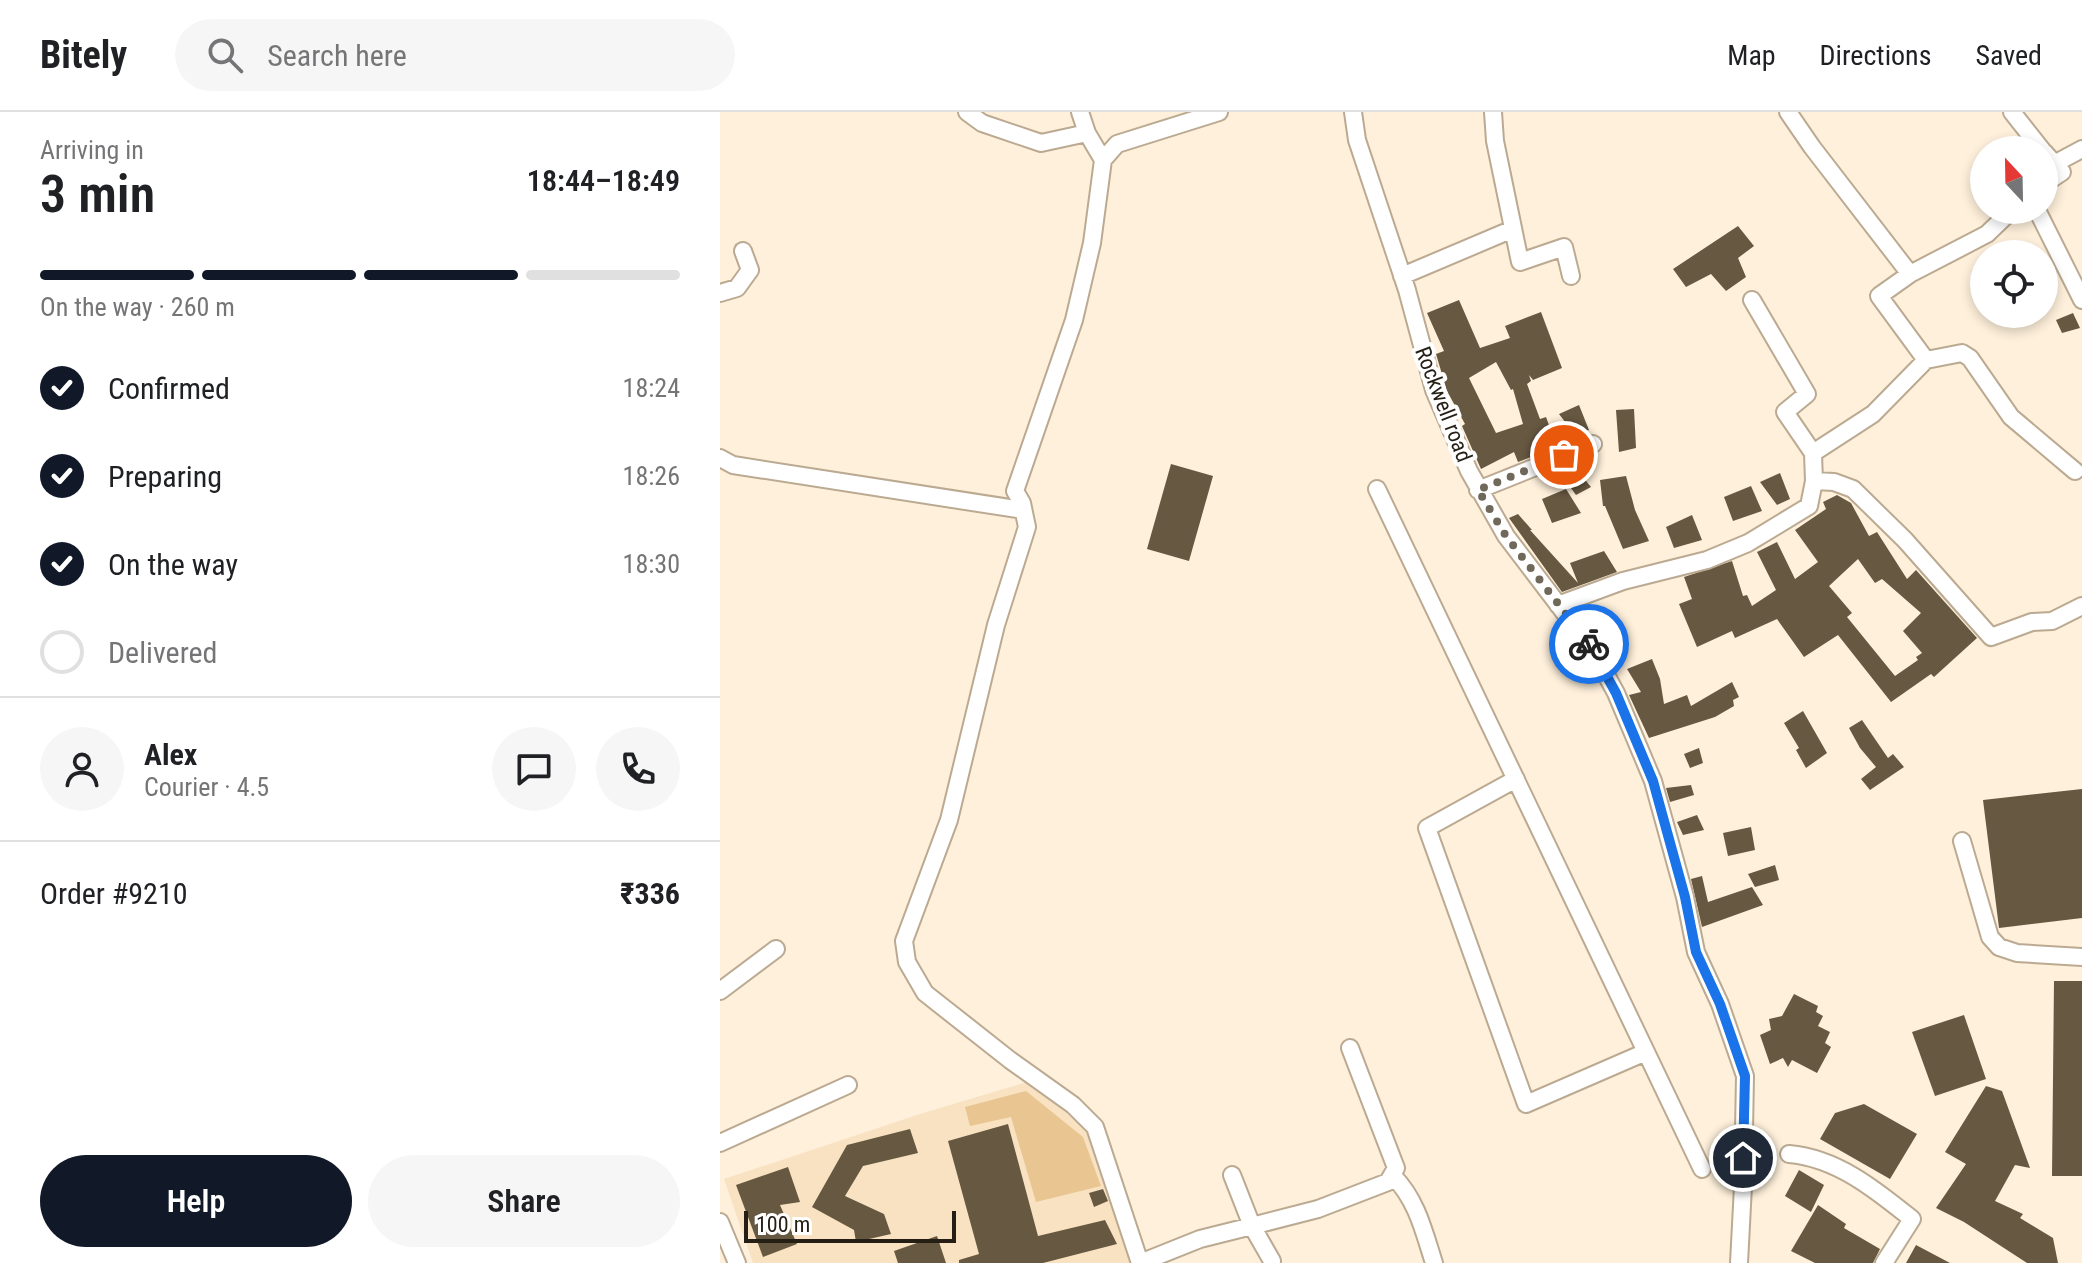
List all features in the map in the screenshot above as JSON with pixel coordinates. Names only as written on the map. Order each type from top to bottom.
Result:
[{"type":"street","points":[[967,112],[982,123],[1041,143],[1087,133]]},
{"type":"street","points":[[1080,112],[1087,133],[1103,160]]},
{"type":"street","points":[[1219,112],[1117,144],[1103,160],[1092,243],[1074,320],[1015,491],[1027,527],[996,625],[949,820],[904,941],[907,962],[925,993],[1073,1105],[1095,1127],[1140,1263],[1200,1239],[1318,1209],[1388,1182],[1396,1168],[1350,1048]]},
{"type":"street","name":"Rockwell road","points":[[1353,112],[1357,140],[1402,276],[1434,390],[1478,490],[1506,536],[1592,649],[1616,693],[1653,781],[1685,897],[1696,952],[1720,1004],[1745,1076],[1739,1263]]},
{"type":"street","points":[[1493,112],[1495,141],[1520,262],[1564,247],[1571,276]]},
{"type":"street","points":[[1788,112],[1910,274]]},
{"type":"street","points":[[2012,112],[2032,136]]},
{"type":"street","points":[[2058,153],[2082,149]]},
{"type":"street","points":[[1926,360],[1879,296],[1910,274],[1987,234],[1997,224]]},
{"type":"street","points":[[2044,224],[2082,300]]},
{"type":"street","points":[[1402,276],[1513,229]]},
{"type":"street","points":[[720,293],[737,288],[750,270],[743,251]]},
{"type":"street","points":[[1558,605],[1623,581],[1707,560],[1748,543],[1809,506],[1814,481],[1813,453],[1785,412],[1807,394],[1752,300]]},
{"type":"street","points":[[1813,453],[1873,414],[1926,360],[1962,353],[1970,358],[2011,417],[2075,471]]},
{"type":"street","points":[[1478,490],[1593,444]]},
{"type":"street","points":[[720,458],[733,465],[1023,510]]},
{"type":"street","points":[[1814,481],[1834,482],[1853,489],[1905,540],[1991,637],[2032,622],[2052,621],[2082,606]]},
{"type":"street","points":[[1377,489],[1702,1169]]},
{"type":"street","points":[[1516,779],[1427,828],[1526,1104],[1646,1052]]},
{"type":"street","points":[[1962,841],[1990,937],[1999,947],[2017,953],[2082,957]]},
{"type":"street","points":[[720,991],[776,949]]},
{"type":"street","points":[[720,1143],[848,1085]]},
{"type":"street","points":[[1789,1154],[1811,1156],[1868,1183],[1912,1219],[1884,1263]]},
{"type":"street","points":[[1232,1175],[1252,1226],[1272,1261]]},
{"type":"street","points":[[1393,1176],[1410,1196],[1434,1263]]},
{"type":"street","points":[[720,1222],[737,1263]]},
{"type":"shaded area","points":[[1027,1082],[1089,1131],[1133,1263],[753,1263],[724,1179]]},
{"type":"shaded area","points":[[1026,1091],[1083,1137],[1101,1186],[1036,1202],[1011,1117],[970,1126],[965,1107]]},
{"type":"building","points":[[1738,226],[1754,246],[1738,258],[1746,277],[1726,291],[1711,274],[1686,287],[1673,269]]},
{"type":"building","points":[[1459,300],[1480,348],[1510,338],[1505,326],[1541,312],[1562,368],[1533,380],[1529,375],[1531,381],[1527,384],[1540,419],[1546,417],[1557,447],[1518,462],[1514,452],[1481,469],[1462,426],[1465,424],[1447,391],[1436,354],[1444,351],[1427,313]],"holes":[[[1496,362],[1511,390],[1523,424],[1496,433],[1469,378]]]},
{"type":"building","points":[[2073,313],[2080,328],[2062,333],[2058,319]]},
{"type":"building","points":[[1579,405],[1589,430],[1575,435],[1559,414]]},
{"type":"building","points":[[1634,409],[1636,448],[1619,452],[1616,410]]},
{"type":"building","points":[[1171,464],[1213,476],[1189,561],[1147,549]]},
{"type":"building","points":[[1572,464],[1591,487],[1576,495],[1558,470]]},
{"type":"building","points":[[1780,473],[1790,499],[1777,505],[1760,482]]},
{"type":"building","points":[[1626,476],[1635,510],[1649,541],[1623,549],[1603,506],[1600,480]]},
{"type":"building","points":[[1751,486],[1762,511],[1733,521],[1724,497]]},
{"type":"building","points":[[1566,489],[1581,513],[1552,523],[1542,499]]},
{"type":"building","points":[[1837,495],[1851,503],[1869,536],[1877,532],[1907,579],[1916,570],[1977,638],[1934,677],[1931,674],[1891,702],[1838,635],[1804,657],[1777,619],[1735,638],[1732,631],[1697,647],[1679,604],[1692,599],[1684,577],[1732,561],[1743,596],[1747,595],[1752,606],[1776,590],[1757,552],[1777,542],[1795,579],[1818,562],[1795,530],[1826,509],[1823,502]],"holes":[[[1858,559],[1875,583],[1882,579],[1921,613],[1903,631],[1922,653],[1916,657],[1918,660],[1895,676],[1847,617],[1852,613],[1829,586]]]},
{"type":"building","points":[[1518,514],[1578,583],[1570,563],[1604,551],[1617,572],[1562,592],[1509,518]]},
{"type":"building","points":[[1692,515],[1702,540],[1674,548],[1666,527]]},
{"type":"building","points":[[1652,659],[1660,679],[1664,704],[1687,695],[1691,706],[1732,682],[1739,697],[1733,700],[1734,706],[1715,717],[1649,738],[1629,695],[1641,692],[1627,669]]},
{"type":"building","points":[[1803,711],[1827,753],[1806,768],[1796,750],[1799,748],[1784,723]]},
{"type":"building","points":[[1862,720],[1888,758],[1893,754],[1904,767],[1870,790],[1861,779],[1876,767],[1849,728]]},
{"type":"building","points":[[1699,748],[1703,763],[1690,768],[1684,754]]},
{"type":"building","points":[[1691,785],[1694,795],[1670,802],[1666,788]]},
{"type":"building","points":[[2082,789],[2082,918],[1999,928],[1983,800]]},
{"type":"building","points":[[1697,815],[1704,830],[1683,835],[1677,822]]},
{"type":"building","points":[[1751,827],[1755,850],[1728,856],[1723,833]]},
{"type":"building","points":[[1775,865],[1779,880],[1755,887],[1748,874]]},
{"type":"building","points":[[1702,876],[1708,902],[1752,887],[1763,905],[1702,927],[1691,879]]},
{"type":"building","points":[[2054,981],[2082,981],[2082,1176],[2052,1176]]},
{"type":"building","points":[[1794,994],[1818,1006],[1816,1012],[1823,1016],[1818,1026],[1830,1032],[1825,1043],[1831,1047],[1817,1073],[1792,1060],[1788,1067],[1783,1058],[1770,1064],[1760,1035],[1771,1030],[1769,1019],[1782,1016]]},
{"type":"building","points":[[1964,1015],[1986,1079],[1935,1096],[1912,1032]]},
{"type":"building","points":[[1986,1086],[2002,1091],[2030,1168],[2015,1165],[1995,1201],[2023,1214],[2020,1218],[2053,1238],[2058,1263],[2027,1263],[1964,1222],[1936,1208],[1966,1164],[1945,1152]]},
{"type":"building","points":[[1864,1104],[1917,1134],[1890,1179],[1820,1139],[1835,1113]]},
{"type":"building","points":[[1008,1124],[1038,1236],[1105,1220],[1117,1244],[1043,1263],[959,1263],[959,1260],[979,1254],[948,1141]]},
{"type":"building","points":[[910,1129],[918,1153],[863,1166],[845,1196],[884,1214],[891,1234],[856,1242],[854,1230],[812,1207],[847,1145]]},
{"type":"building","points":[[788,1167],[800,1202],[780,1205],[797,1244],[763,1257],[736,1185]]},
{"type":"building","points":[[1799,1170],[1824,1185],[1811,1212],[1785,1196]]},
{"type":"building","points":[[1103,1189],[1108,1201],[1094,1207],[1089,1193]]},
{"type":"building","points":[[1818,1205],[1846,1224],[1844,1228],[1880,1249],[1873,1263],[1815,1263],[1791,1251]]},
{"type":"building","points":[[937,1236],[946,1263],[898,1263],[894,1251]]},
{"type":"building","points":[[1916,1245],[1950,1263],[1906,1263]]},
{"type":"way so far","points":[[1564,455],[1478,490],[1506,536],[1589,644]]},
{"type":"route","points":[[1589,644],[1616,693],[1653,781],[1685,897],[1696,952],[1720,1004],[1745,1076],[1743,1158]]}]
